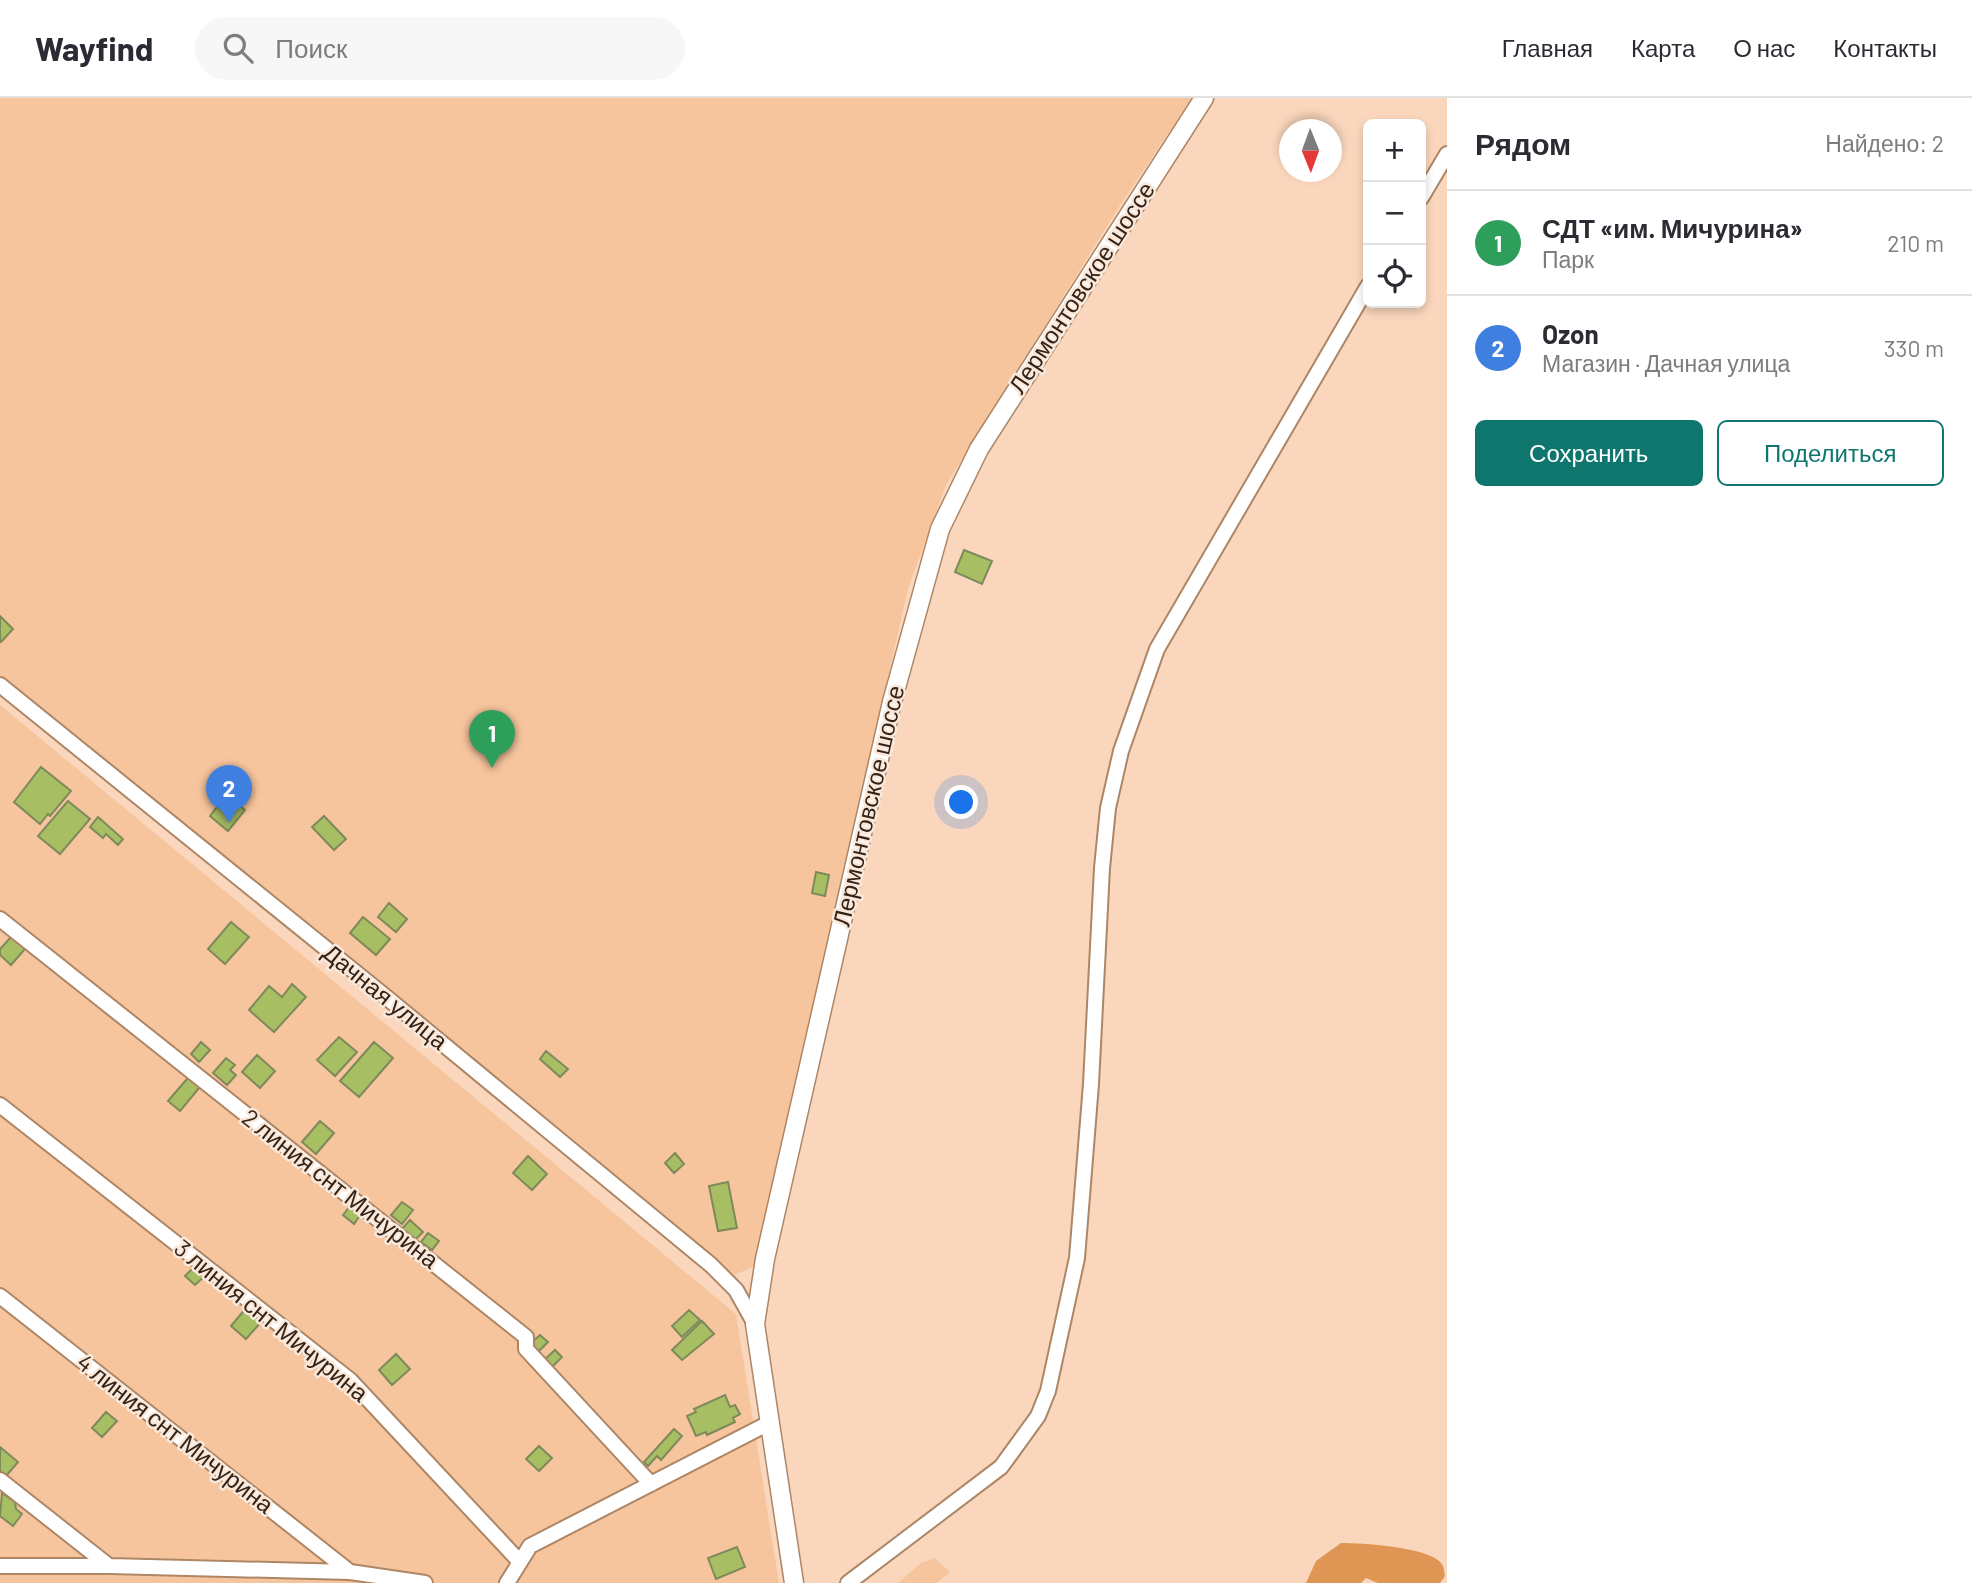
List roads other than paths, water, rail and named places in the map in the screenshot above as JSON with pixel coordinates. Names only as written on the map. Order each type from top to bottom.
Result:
[{"type":"street","name":"Лермонтовское шоссе","points":[[794,1583],[755,1324],[768,1245],[886,729],[940,529],[979,449],[1204,98]]},
{"type":"street","points":[[1426,190],[1447,154]]},
{"type":"street","points":[[848,1583],[1001,1467],[1038,1416],[1048,1391],[1077,1258],[1091,1084],[1102,868],[1108,808],[1121,751],[1157,649],[1363,295]]},
{"type":"street","name":"Дачная улица","points":[[0,685],[375,988],[711,1265],[736,1290],[755,1324]]},
{"type":"street","name":"2 линия снт Мичурина","points":[[0,919],[526,1337],[526,1349],[651,1484]]},
{"type":"street","name":"3 линия снт Мичурина","points":[[0,1105],[350,1380],[520,1562]]},
{"type":"street","name":"4 линия снт Мичурина","points":[[0,1296],[350,1572]]},
{"type":"street","points":[[507,1583],[530,1546],[771,1422]]},
{"type":"street","points":[[0,1480],[109,1566]]},
{"type":"street","points":[[0,1566],[350,1572],[425,1583]]},
{"type":"place","name":"СДТ «им. Мичурина»","points":[[492,768]]},
{"type":"place","name":"Ozon","points":[[229,823]]}]
